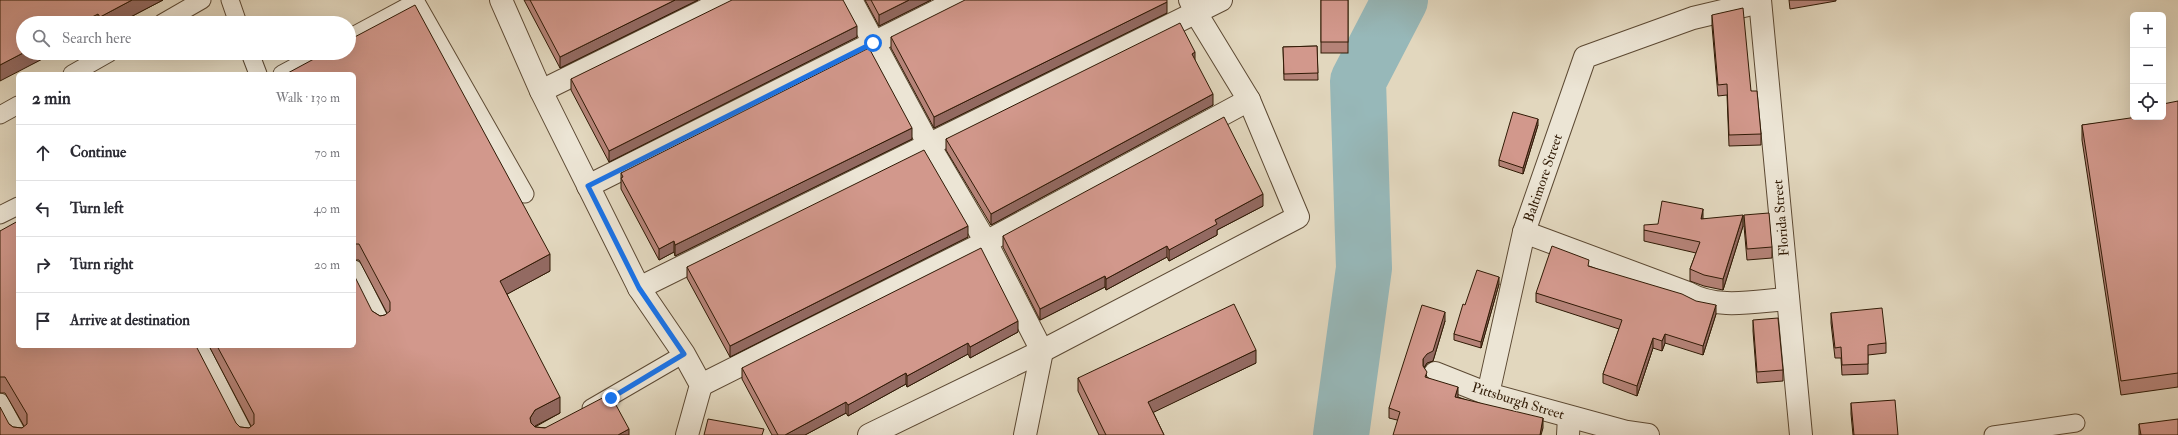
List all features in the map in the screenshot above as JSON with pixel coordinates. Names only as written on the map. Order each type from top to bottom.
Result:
[{"type":"street","points":[[501,0],[541,92],[639,288],[684,354],[701,385],[687,435]]},
{"type":"street","points":[[541,92],[726,0]]},
{"type":"street","points":[[850,0],[929,145],[986,242],[1042,351],[1025,435]]},
{"type":"street","points":[[588,186],[959,0]]},
{"type":"street","points":[[639,288],[929,145],[1193,6],[1221,0]]},
{"type":"street","name":"Baltimore Street","points":[[1760,1],[1693,18],[1585,57],[1524,232],[1688,293],[1697,298],[1719,303],[1788,299]]},
{"type":"street","name":"Florida Street","points":[[1760,1],[1801,435]]},
{"type":"street","points":[[869,435],[1042,351],[1298,217],[1249,100],[1193,6]]},
{"type":"street","points":[[701,385],[986,242],[1249,100]]},
{"type":"street","points":[[1488,394],[1524,232]]},
{"type":"street","name":"Pittsburgh Street","points":[[1435,373],[1569,426],[1648,435]]},
{"type":"lane","points":[[174,16],[202,0]]},
{"type":"lane","points":[[230,0],[236,16]]},
{"type":"lane","points":[[356,34],[416,2],[525,194]]},
{"type":"lane","points":[[76,72],[97,60]]},
{"type":"lane","points":[[253,60],[257,72]]},
{"type":"lane","points":[[286,72],[308,60]]},
{"type":"lane","points":[[0,115],[16,106]]},
{"type":"lane","points":[[0,215],[16,207]]},
{"type":"lane","points":[[356,273],[381,322]]},
{"type":"lane","points":[[200,348],[245,435]]},
{"type":"lane","points":[[575,416],[611,398],[684,354]]},
{"type":"lane","points":[[0,402],[18,435]]},
{"type":"lane","points":[[1993,435],[2076,423]]},
{"type":"building","points":[[0,0],[132,0],[102,16],[98,14],[94,16],[16,16],[16,57],[0,65]]},
{"type":"building","points":[[530,0],[675,0],[560,57]]},
{"type":"building","points":[[732,0],[843,0],[857,26],[609,151],[571,79]]},
{"type":"building","points":[[871,0],[909,0],[879,15]]},
{"type":"building","points":[[965,0],[1167,0],[1167,2],[934,117],[891,37]]},
{"type":"building","points":[[1321,0],[1348,0],[1348,42],[1321,42]]},
{"type":"building","points":[[415,5],[550,254],[500,281],[560,397],[535,410],[530,418],[531,423],[535,427],[545,428],[610,394],[629,429],[618,435],[0,435],[0,407],[9,424],[13,427],[22,428],[27,424],[27,414],[5,377],[0,377],[0,231],[16,222],[16,348],[197,348],[236,423],[240,427],[249,428],[254,424],[254,414],[218,348],[356,348],[356,279],[372,311],[380,316],[385,315],[390,311],[390,302],[359,244],[356,244],[356,72],[290,72],[312,60],[356,60],[356,36]]},
{"type":"building","points":[[1743,8],[1751,91],[1757,91],[1761,134],[1729,135],[1727,84],[1718,85],[1712,15]]},
{"type":"building","points":[[1180,23],[1195,52],[1192,54],[1213,94],[991,214],[946,139]]},
{"type":"building","points":[[1317,46],[1318,73],[1284,74],[1283,47]]},
{"type":"building","points":[[869,48],[912,128],[675,245],[674,241],[659,249],[621,178],[623,177],[621,173]]},
{"type":"building","points":[[2178,101],[2178,373],[2121,381],[2082,125],[2130,118],[2130,120],[2166,120],[2166,103]]},
{"type":"building","points":[[1513,112],[1538,119],[1523,168],[1499,160]]},
{"type":"building","points":[[1224,117],[1263,194],[1215,220],[1217,224],[1169,250],[1167,246],[1106,279],[1105,276],[1040,309],[1003,236]]},
{"type":"building","points":[[924,150],[968,226],[730,346],[687,267]]},
{"type":"building","points":[[1662,201],[1703,209],[1701,219],[1743,215],[1723,279],[1704,275],[1690,269],[1700,242],[1644,230],[1644,225],[1658,224]]},
{"type":"building","points":[[1769,213],[1772,247],[1747,249],[1744,215]]},
{"type":"building","points":[[1552,246],[1589,260],[1588,266],[1682,294],[1696,301],[1716,305],[1703,346],[1665,334],[1662,341],[1653,338],[1637,386],[1603,374],[1622,320],[1536,293]]},
{"type":"building","points":[[981,248],[1018,321],[970,347],[968,343],[907,376],[906,373],[848,405],[846,402],[785,435],[778,435],[742,368]]},
{"type":"building","points":[[1477,270],[1499,277],[1481,342],[1454,334],[1463,304],[1465,305]]},
{"type":"building","points":[[1234,304],[1256,350],[1148,402],[1164,435],[1106,435],[1078,378]]},
{"type":"building","points":[[1422,305],[1445,312],[1433,351],[1427,354],[1423,359],[1423,366],[1427,372],[1425,377],[1458,387],[1455,397],[1543,418],[1540,435],[1393,435],[1400,412],[1389,408]]},
{"type":"building","points":[[1882,308],[1886,343],[1868,345],[1868,364],[1842,365],[1841,347],[1835,348],[1831,313]]},
{"type":"building","points":[[1778,318],[1783,370],[1757,372],[1753,320]]},
{"type":"building","points":[[1895,400],[1898,435],[1854,435],[1851,403]]},
{"type":"building","points":[[708,419],[764,429],[762,435],[704,435]]},
{"type":"building","points":[[2178,419],[2178,435],[2141,435],[2139,424]]},
{"type":"waterway","points":[[1341,435],[1364,268],[1358,81],[1400,0]]},
{"type":"route","points":[[611,398],[684,354],[639,288],[588,186],[873,43]]}]
